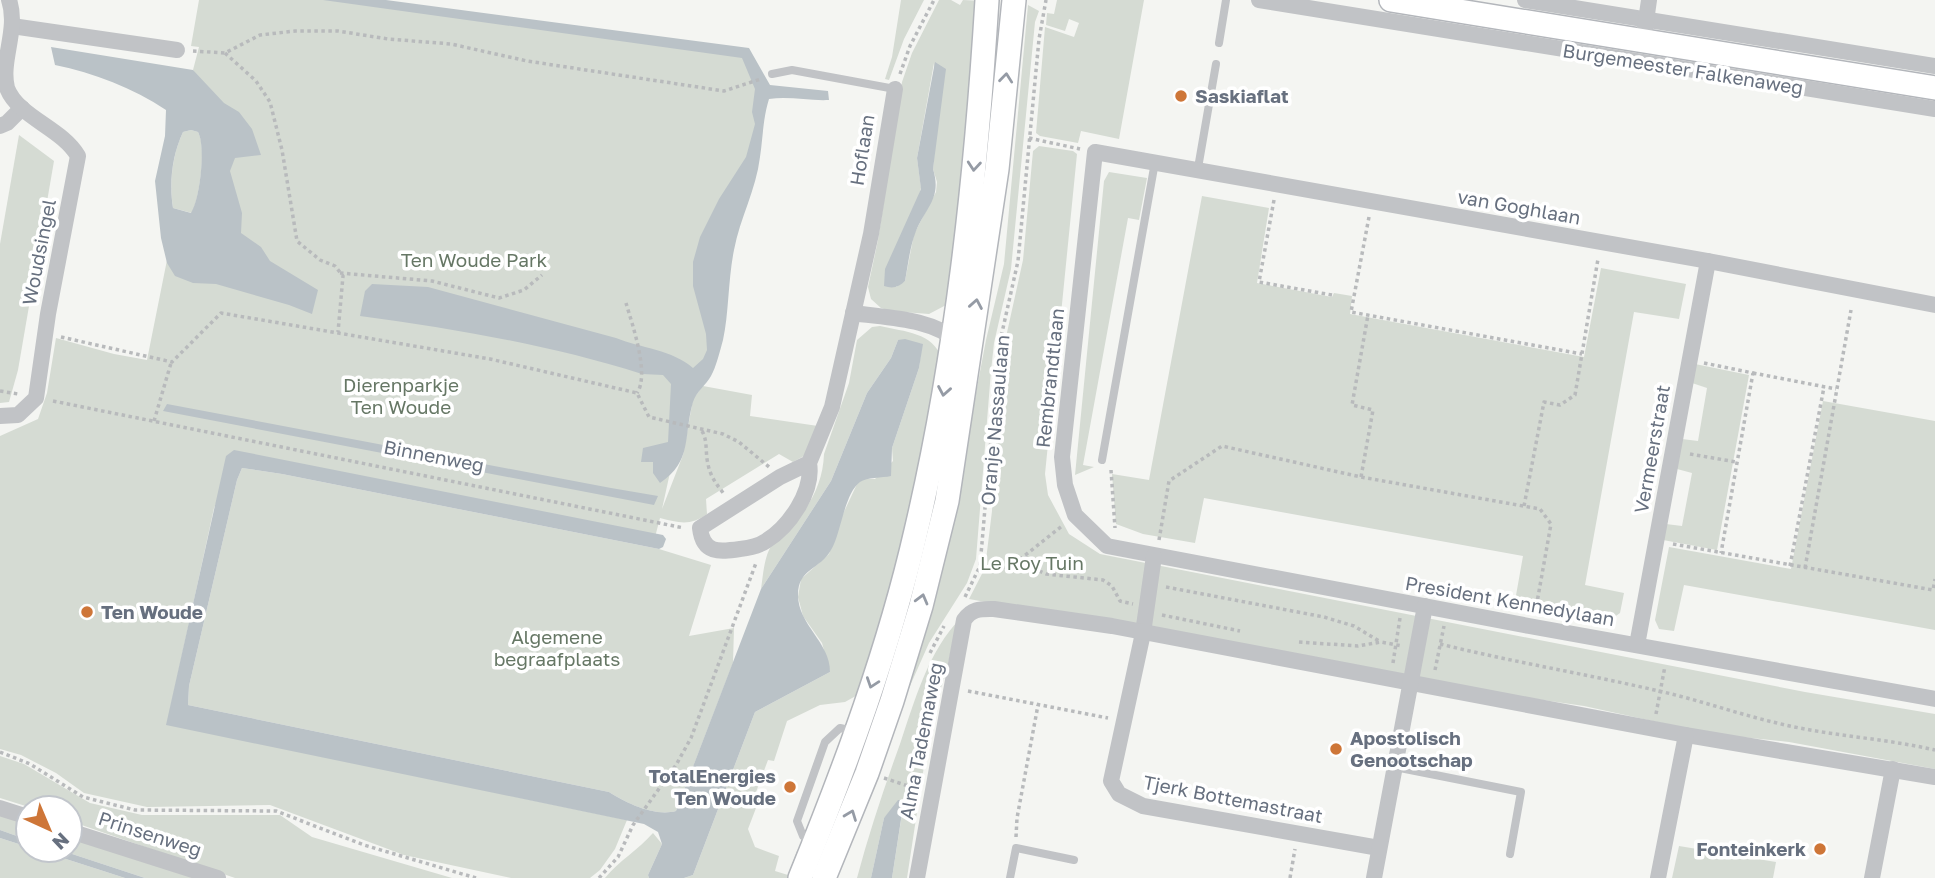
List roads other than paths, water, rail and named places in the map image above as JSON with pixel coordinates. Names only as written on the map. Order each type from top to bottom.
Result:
[{"type":"main road","name":"Oranje Nassaulaan","points":[[824,878],[921,606],[947,501],[988,0]]},
{"type":"main road","name":"Oranje Nassaulaan","points":[[800,878],[815,842],[867,752],[885,644],[916,531],[960,344],[997,169],[1014,0]]},
{"type":"main road","name":"Burgemeester Falkenaweg","points":[[1391,0],[1433,11],[1643,40],[1747,68],[1934,99]]},
{"type":"street","name":"Woudsingel","points":[[6,416],[24,411],[36,398],[78,156],[72,146],[22,108],[8,89],[5,76],[12,26],[9,0]]},
{"type":"street","name":"Burgemeester Falkenaweg","points":[[1259,0],[1433,11]]},
{"type":"street","name":"Burgemeester Falkenaweg","points":[[1525,0],[1643,40],[1935,66]]},
{"type":"street","points":[[1643,40],[1649,0]]},
{"type":"street","points":[[12,26],[177,50]]},
{"type":"street","name":"Hoflaan","points":[[809,463],[780,477],[700,528],[701,537],[708,547],[720,552],[763,544],[776,535],[801,500],[810,480],[809,463],[832,407],[871,234],[894,89]]},
{"type":"street","points":[[0,126],[7,123],[22,108]]},
{"type":"street","name":"van Goghlaan","points":[[1095,152],[1708,261],[1935,305]]},
{"type":"street","name":"Rembrandtlaan","points":[[1095,152],[1062,457],[1065,485],[1074,515],[1107,547],[1157,548]]},
{"type":"street","name":"Vermeerstraat","points":[[1637,645],[1708,261]]},
{"type":"street","points":[[853,313],[925,324],[960,344]]},
{"type":"street","points":[[1157,548],[1153,610],[1143,633],[1686,735],[1935,777]]},
{"type":"street","name":"President Kennedylaan","points":[[1157,548],[1403,603],[1935,699]]},
{"type":"street","points":[[1374,878],[1425,606]]},
{"type":"street","name":"Alma Tademaweg","points":[[917,878],[964,620],[963,610],[994,609],[1143,633]]},
{"type":"street","name":"Tjerk Bottemastraat","points":[[1143,633],[1111,781],[1119,794],[1143,806],[1380,848]]},
{"type":"street","points":[[1658,878],[1686,735]]},
{"type":"street","points":[[1872,878],[1893,769]]},
{"type":"street","name":"Prinsenweg","points":[[84,835],[218,878]]},
{"type":"lane","points":[[1219,43],[1226,0]]},
{"type":"lane","points":[[1198,169],[1216,64]]},
{"type":"lane","points":[[772,74],[792,70],[894,89]]},
{"type":"lane","points":[[1101,460],[1155,162]]},
{"type":"lane","points":[[1395,767],[1521,792],[1510,854]]},
{"type":"lane","points":[[1010,878],[1016,848],[1074,860]]},
{"type":"place","name":"Saskiaflat","points":[[1181,96]]},
{"type":"place","name":"Ten Woude","points":[[87,612]]},
{"type":"place","name":"Apostolisch Genootschap","points":[[1336,749]]},
{"type":"place","name":"TotalEnergies Ten Woude","points":[[790,787]]},
{"type":"place","name":"Fonteinkerk","points":[[1820,849]]},
{"type":"park label","name":"Ten Woude Park","points":[[474,260]]},
{"type":"park label","name":"Dierenparkje Ten Woude","points":[[401,396]]},
{"type":"park label","name":"Le Roy Tuin","points":[[1032,563]]},
{"type":"park label","name":"Algemene begraafplaats","points":[[557,648]]}]
